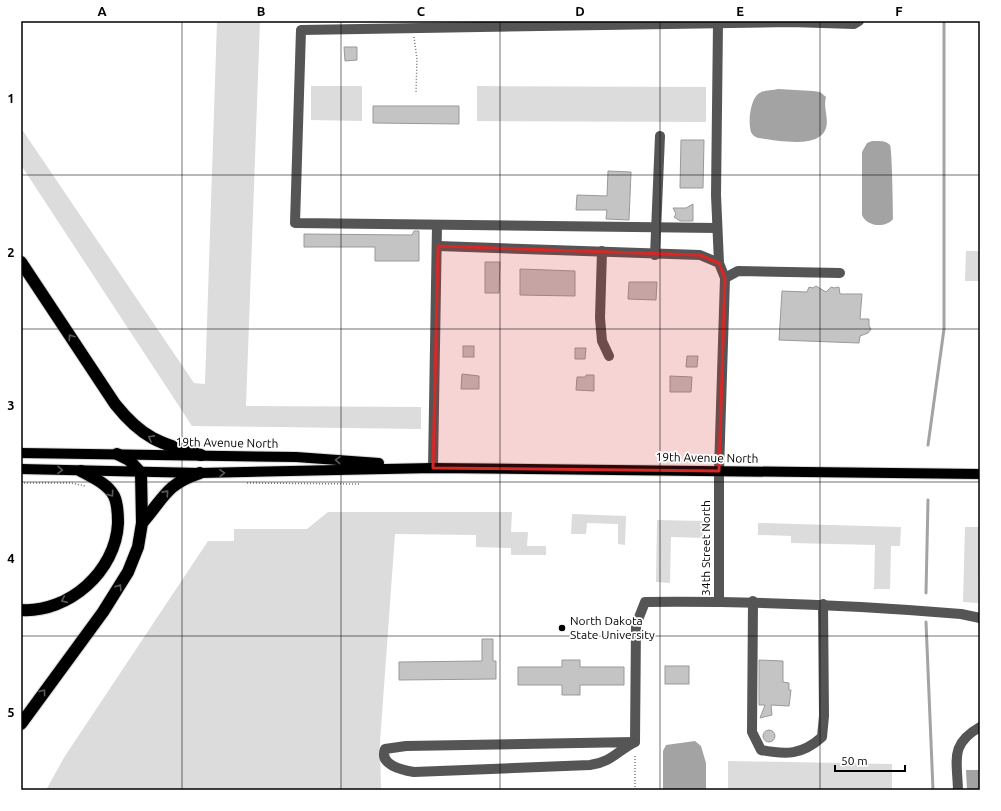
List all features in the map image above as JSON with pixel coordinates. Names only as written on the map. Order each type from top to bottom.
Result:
[{"type":"highway","points":[[21,262],[115,404],[130,422],[147,436],[166,445],[201,456]]},
{"type":"highway","points":[[21,724],[103,612],[128,572],[138,548],[142,523],[141,472],[129,460],[117,454]]},
{"type":"highway","points":[[21,610],[48,607],[68,598],[85,587],[102,570],[112,551],[118,534],[118,514],[114,496],[102,482],[81,471]]},
{"type":"highway","points":[[142,523],[156,507],[164,494],[175,483],[200,473]]},
{"type":"main road","name":"19th Avenue North","points":[[21,453],[296,457],[433,468]]},
{"type":"main road","name":"19th Avenue North","points":[[21,469],[200,473],[433,468],[980,474]]},
{"type":"street","points":[[718,228],[294,223],[301,30],[791,22],[854,24],[859,21]]},
{"type":"street","points":[[718,23],[716,195],[719,263],[725,278],[738,271],[840,272]]},
{"type":"street","points":[[655,255],[660,136]]},
{"type":"street","points":[[433,468],[438,246],[437,225]]},
{"type":"street","points":[[438,246],[602,251],[655,255],[700,255],[719,263]]},
{"type":"street","points":[[602,251],[600,318],[602,341],[609,356]]},
{"type":"street","name":"34th Street North","points":[[635,742],[636,625],[645,602],[719,601],[719,471],[725,278]]},
{"type":"street","points":[[719,601],[823,604],[961,614],[980,618]]},
{"type":"street","points":[[753,601],[752,732],[761,750],[777,753],[794,753],[811,747],[822,737],[824,716],[823,604]]},
{"type":"street","points":[[958,790],[957,749],[967,734],[980,727]]},
{"type":"street","points":[[635,742],[626,746],[612,758],[602,763],[590,765],[414,772],[394,766],[385,760],[383,754],[385,749],[406,746],[635,742]]},
{"type":"path","points":[[413,29],[417,59],[416,93]]},
{"type":"path","points":[[241,482],[359,484]]},
{"type":"path","points":[[21,483],[71,483],[88,487]]},
{"type":"path","points":[[634,790],[635,742]]},
{"type":"highlighted area","points":[[438,246],[700,255],[719,263],[725,278],[719,471],[433,468]]},
{"type":"shaded area","points":[[217,21],[260,21],[246,406],[421,407],[421,429],[192,426],[21,165],[21,128],[194,383],[205,384]]},
{"type":"shaded area","points":[[311,86],[362,86],[362,121],[311,120]]},
{"type":"shaded area","points":[[477,86],[706,87],[706,122],[477,121]]},
{"type":"shaded area","points":[[778,89],[820,92],[826,97],[825,105],[827,124],[822,135],[815,139],[806,141],[785,142],[758,138],[753,135],[750,128],[750,118],[751,107],[755,98],[757,95],[767,90]]},
{"type":"shaded area","points":[[872,141],[886,142],[890,145],[891,149],[893,219],[890,222],[881,225],[867,222],[862,215],[862,152],[867,143]]},
{"type":"shaded area","points":[[966,251],[980,251],[980,281],[965,281]]},
{"type":"shaded area","points":[[328,512],[512,512],[511,532],[528,532],[527,546],[546,546],[546,555],[511,555],[511,548],[476,547],[476,535],[395,534],[380,742],[381,790],[46,790],[65,756],[208,541],[234,541],[234,529],[307,529]]},
{"type":"shaded area","points":[[572,514],[626,516],[625,545],[618,544],[618,524],[587,523],[586,534],[571,534]]},
{"type":"shaded area","points":[[657,520],[704,521],[703,538],[671,537],[670,583],[656,582]]},
{"type":"shaded area","points":[[758,523],[901,527],[900,546],[891,546],[890,589],[874,589],[875,545],[791,543],[791,536],[758,535]]},
{"type":"shaded area","points":[[965,527],[980,527],[978,603],[963,602]]},
{"type":"shaded area","points":[[695,741],[701,746],[706,763],[706,790],[663,790],[663,751],[666,745]]},
{"type":"shaded area","points":[[728,761],[892,764],[892,790],[728,790]]},
{"type":"shaded area","points":[[966,770],[980,770],[980,790],[967,790]]},
{"type":"building","points":[[344,47],[357,47],[357,60],[345,61]]},
{"type":"building","points":[[373,106],[459,106],[459,124],[373,123]]},
{"type":"building","points":[[681,140],[704,140],[703,188],[680,188]]},
{"type":"building","points":[[608,171],[631,172],[629,220],[606,219],[607,210],[576,210],[577,195],[607,196]]},
{"type":"building","points":[[693,204],[693,221],[680,221],[674,217],[676,214],[673,208],[686,208]]},
{"type":"building","points":[[414,231],[419,231],[419,261],[375,261],[375,247],[304,247],[304,234],[412,235]]},
{"type":"building","points":[[485,262],[500,262],[499,293],[485,293]]},
{"type":"building","points":[[520,269],[575,271],[575,296],[520,295]]},
{"type":"building","points":[[629,282],[657,282],[656,300],[628,299]]},
{"type":"building","points":[[816,286],[826,292],[831,287],[839,287],[840,294],[862,294],[860,319],[869,319],[869,326],[871,329],[868,333],[860,336],[859,343],[779,340],[782,291],[807,292],[809,287],[813,288]]},
{"type":"building","points":[[463,346],[474,346],[474,357],[463,357]]},
{"type":"building","points":[[575,348],[586,348],[585,359],[575,359]]},
{"type":"building","points":[[687,356],[698,356],[697,367],[686,367]]},
{"type":"building","points":[[462,374],[479,376],[479,389],[461,389]]},
{"type":"building","points":[[586,375],[594,375],[594,391],[576,390],[577,377],[586,377]]},
{"type":"building","points":[[670,376],[692,377],[691,392],[670,392]]},
{"type":"building","points":[[482,639],[493,639],[493,661],[496,661],[496,679],[399,680],[399,662],[482,661]]},
{"type":"building","points":[[562,660],[580,660],[580,667],[624,667],[624,685],[580,685],[580,695],[562,695],[562,685],[518,685],[518,667],[562,667]]},
{"type":"building","points":[[759,660],[783,661],[783,682],[789,683],[789,690],[791,690],[789,706],[771,705],[772,715],[760,718],[765,705],[759,705]]},
{"type":"building","points":[[665,666],[689,666],[689,684],[665,684]]},
{"type":"building","points":[[767,730],[771,730],[775,736],[771,742],[767,742],[763,738],[763,734]]},
{"type":"waterway","points":[[928,445],[944,329],[944,21]]},
{"type":"waterway","points":[[926,593],[928,500]]},
{"type":"waterway","points":[[926,622],[933,790]]},
{"type":"place","name":"North Dakota State University","points":[[562,628]]}]
